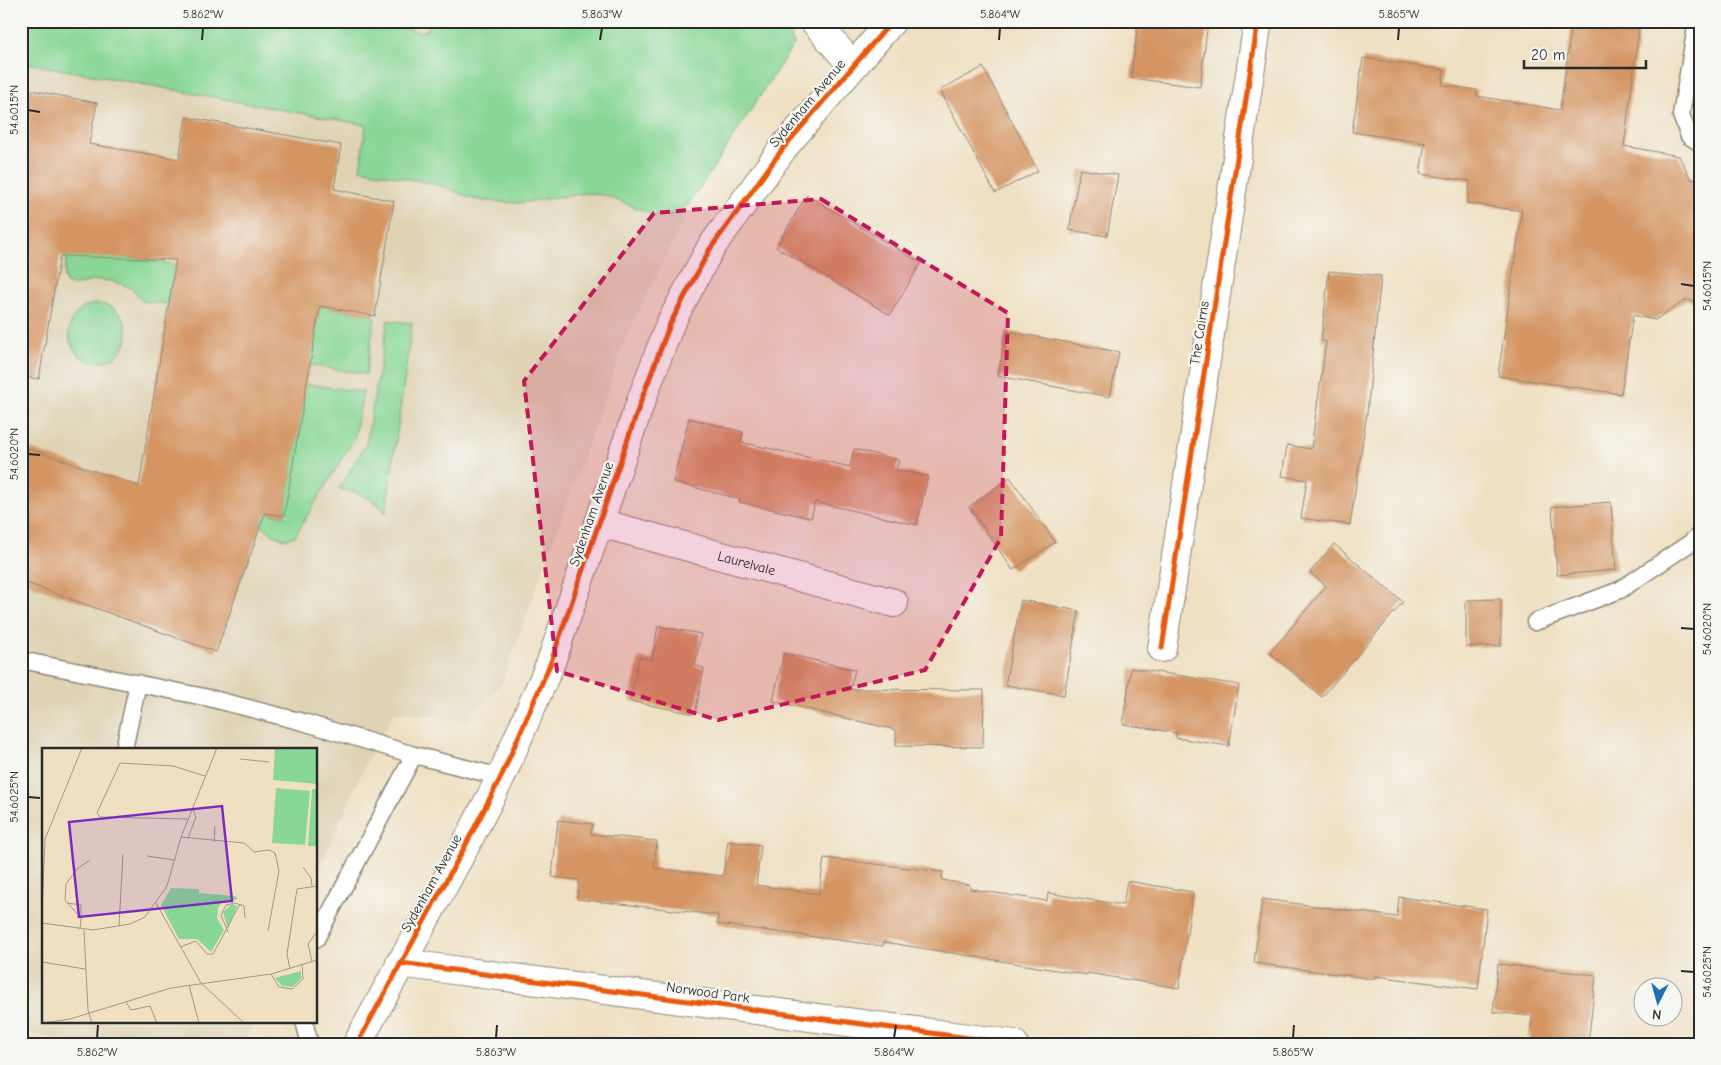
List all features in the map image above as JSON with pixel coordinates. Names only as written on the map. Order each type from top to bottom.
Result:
[{"type":"street","points":[[814,21],[853,66]]},
{"type":"street","name":"Sydenham Avenue","points":[[357,1044],[501,777],[551,662],[640,402],[670,324],[710,249],[784,147],[892,21]]},
{"type":"street","name":"The Cairns","points":[[1162,648],[1258,21]]},
{"type":"street","name":"Laurelvale","points":[[600,523],[894,603]]},
{"type":"street","name":"Norwood Park","points":[[400,963],[1014,1044]]},
{"type":"lane","points":[[1697,21],[1681,115],[1689,136],[1700,143]]},
{"type":"lane","points":[[1535,622],[1620,590],[1690,543],[1700,534]]},
{"type":"lane","points":[[21,660],[209,698],[501,777]]},
{"type":"lane","points":[[124,748],[138,683]]},
{"type":"lane","points":[[318,935],[414,755]]},
{"type":"lane","points":[[304,1022],[310,1044]]},
{"type":"highlighted area","points":[[821,199],[1008,313],[1001,538],[925,670],[718,720],[557,671],[524,381],[654,213]]},
{"type":"shaded area","points":[[21,21],[786,21],[794,44],[696,194],[627,336],[502,682],[468,720],[395,712],[364,767],[318,871],[318,748],[42,748],[42,1022],[254,1022],[244,1044],[81,1044],[21,1031]]},
{"type":"green space","points":[[21,21],[382,21],[419,32],[427,30],[432,21],[786,21],[794,44],[696,194],[683,209],[668,216],[652,214],[604,195],[586,193],[518,203],[473,199],[445,187],[360,169],[366,125],[21,62]]},
{"type":"green space","points":[[67,255],[144,259],[175,265],[168,304],[142,301],[135,291],[115,282],[97,280],[76,285],[66,283],[64,277]]},
{"type":"green space","points":[[98,304],[109,306],[122,317],[127,333],[125,344],[114,357],[98,362],[87,360],[74,349],[69,333],[71,322],[82,309]]},
{"type":"green space","points":[[320,306],[375,316],[366,374],[309,365]]},
{"type":"green space","points":[[388,320],[412,323],[386,513],[366,496],[339,489],[366,444]]},
{"type":"green space","points":[[306,384],[363,392],[354,439],[295,536],[284,539],[263,526],[230,516],[233,508],[284,516]]},
{"type":"building","points":[[1138,21],[1208,21],[1200,87],[1131,78]]},
{"type":"building","points":[[1572,21],[1639,29],[1624,146],[1679,156],[1691,179],[1700,181],[1700,302],[1686,300],[1655,320],[1633,315],[1621,394],[1498,376],[1522,211],[1467,203],[1470,181],[1420,174],[1425,143],[1352,132],[1363,58],[1444,70],[1442,85],[1477,90],[1477,96],[1560,110]]},
{"type":"building","points":[[983,67],[1038,171],[995,193],[940,90]]},
{"type":"building","points":[[21,88],[97,103],[89,144],[179,159],[186,117],[341,145],[334,189],[394,201],[375,316],[320,306],[284,516],[265,513],[216,652],[21,581],[21,446],[139,486],[176,260],[60,256],[39,379],[21,377]]},
{"type":"building","points":[[1080,169],[1118,175],[1107,236],[1069,230]]},
{"type":"building","points":[[807,195],[921,263],[890,315],[776,247]]},
{"type":"building","points":[[1329,271],[1381,276],[1367,413],[1350,525],[1301,518],[1307,480],[1282,476],[1287,445],[1311,449],[1326,342],[1321,341]]},
{"type":"building","points":[[1006,331],[1119,352],[1110,397],[998,376]]},
{"type":"building","points":[[689,418],[743,432],[741,442],[850,467],[854,449],[899,460],[896,470],[928,476],[917,525],[815,502],[811,518],[739,502],[740,499],[673,482]]},
{"type":"building","points":[[1010,477],[1055,542],[1013,570],[969,507]]},
{"type":"building","points":[[1611,502],[1616,570],[1557,575],[1552,507]]},
{"type":"building","points":[[1334,544],[1403,602],[1322,697],[1270,653],[1326,586],[1310,572]]},
{"type":"building","points":[[1501,599],[1501,646],[1466,647],[1466,600]]},
{"type":"building","points":[[1021,600],[1079,611],[1064,695],[1005,685]]},
{"type":"building","points":[[658,626],[701,634],[695,666],[704,668],[695,714],[630,701],[639,657],[652,660]]},
{"type":"building","points":[[784,653],[855,670],[850,689],[984,690],[983,747],[896,746],[896,730],[773,701]]},
{"type":"building","points":[[1131,668],[1239,685],[1229,746],[1176,738],[1177,733],[1123,724]]},
{"type":"building","points":[[558,820],[593,824],[591,834],[657,841],[654,868],[723,876],[728,841],[761,845],[756,885],[819,894],[824,858],[943,872],[942,880],[970,885],[970,889],[1047,901],[1048,893],[1123,905],[1127,881],[1193,892],[1179,988],[884,942],[883,946],[717,924],[718,915],[577,899],[579,880],[552,877]]},
{"type":"building","points":[[1399,897],[1487,909],[1478,989],[1375,976],[1374,979],[1254,963],[1262,899],[1397,917]]},
{"type":"building","points":[[1498,964],[1596,975],[1588,1044],[1529,1044],[1532,1016],[1493,1012]]},
{"type":"cycle path","points":[[357,1044],[501,777],[551,662],[641,401],[670,324],[710,249],[784,147],[892,21]]},
{"type":"cycle path","points":[[1162,648],[1258,21]]},
{"type":"cycle path","points":[[400,963],[1014,1044]]}]
